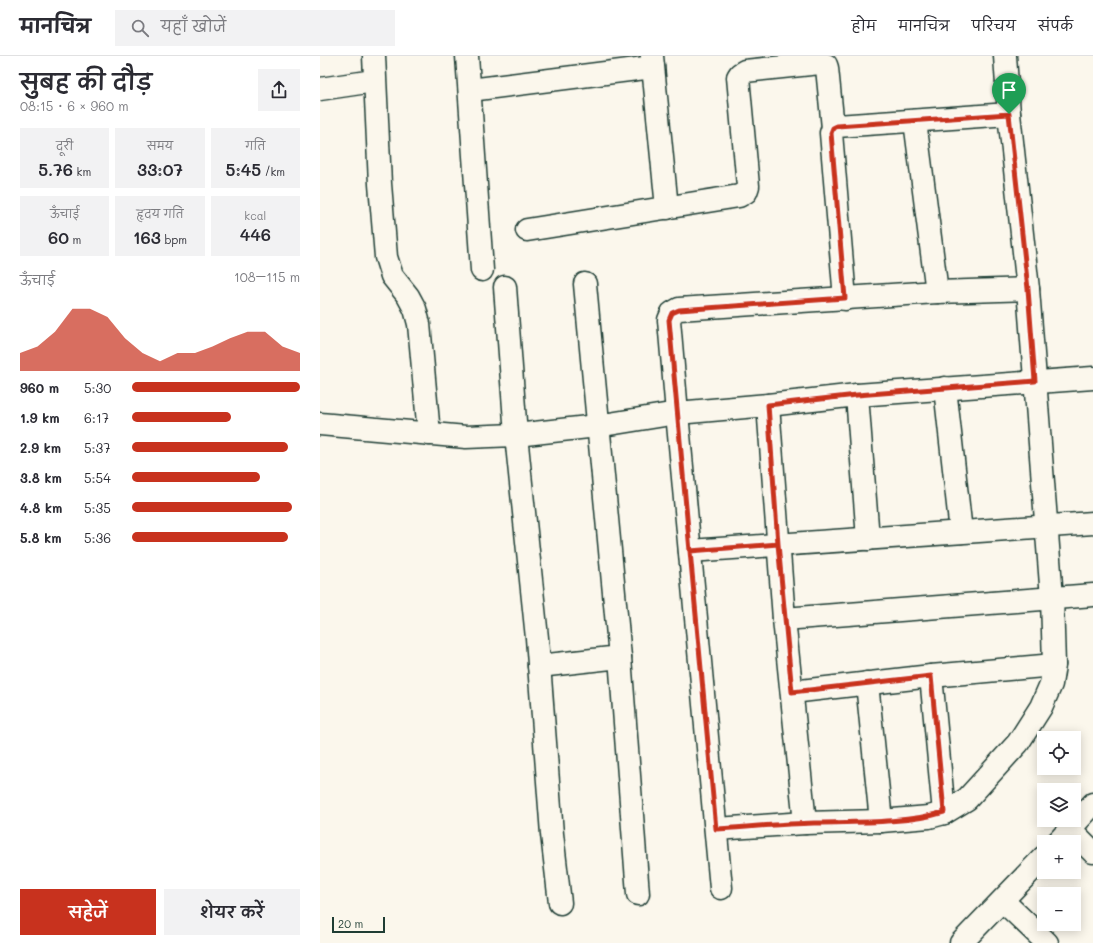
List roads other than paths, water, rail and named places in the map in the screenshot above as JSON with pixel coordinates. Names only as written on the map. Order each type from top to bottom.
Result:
[{"type":"street","points":[[374,56],[380,184],[386,257],[392,276],[408,296],[415,309],[419,324],[429,434]]},
{"type":"street","points":[[467,56],[482,270]]},
{"type":"street","points":[[716,829],[805,823],[881,821],[929,817],[944,812],[967,799],[1018,744],[1042,707],[1051,684],[1054,664],[1052,598],[1028,289],[1009,114],[1005,56]]},
{"type":"street","points":[[470,90],[653,62],[667,208]]},
{"type":"street","points":[[527,230],[739,196],[746,192],[748,186],[738,77],[746,71],[820,63],[826,65],[827,68],[833,128],[831,133],[845,298]]},
{"type":"street","points":[[320,89],[374,81]]},
{"type":"street","points":[[833,128],[837,126],[1009,114]]},
{"type":"street","points":[[915,121],[937,292]]},
{"type":"street","points":[[585,284],[597,426],[620,657],[638,894]]},
{"type":"street","points":[[504,287],[516,435],[539,666],[552,834],[560,903]]},
{"type":"street","points":[[721,888],[669,320],[672,313],[679,310],[845,298],[937,292],[1028,289]]},
{"type":"street","points":[[320,424],[466,437],[516,435],[597,426],[677,413],[857,395],[1093,378]]},
{"type":"street","points":[[945,388],[961,532]]},
{"type":"street","points":[[857,395],[868,539]]},
{"type":"street","points":[[768,405],[784,619],[805,823]]},
{"type":"street","points":[[690,551],[1093,523]]},
{"type":"street","points":[[784,619],[1093,595]]},
{"type":"street","points":[[539,666],[620,657]]},
{"type":"street","points":[[792,692],[1054,664]]},
{"type":"street","points":[[931,676],[944,812]]},
{"type":"street","points":[[867,683],[881,821]]},
{"type":"street","points":[[1065,835],[1093,804]]},
{"type":"street","points":[[1081,845],[1093,852]]},
{"type":"street","points":[[961,943],[1037,865]]},
{"type":"street","points":[[1003,901],[1047,943]]}]
